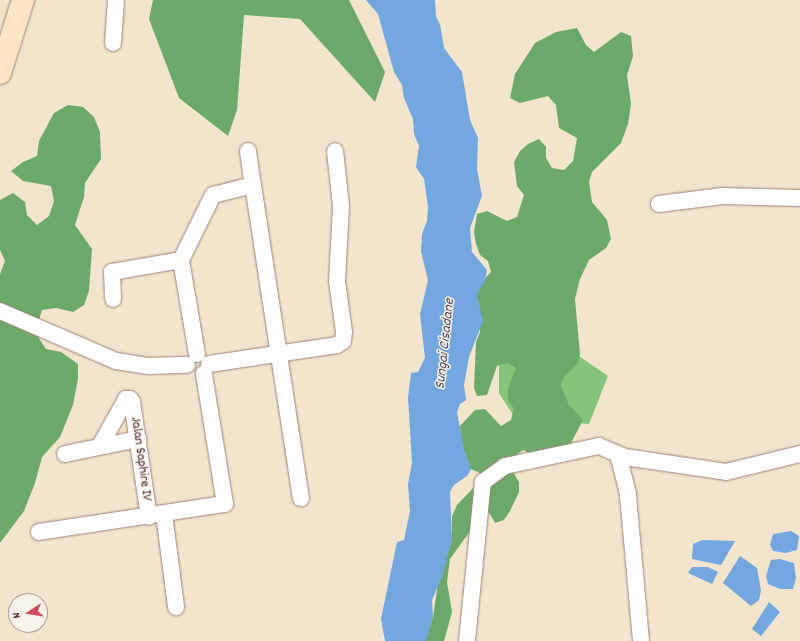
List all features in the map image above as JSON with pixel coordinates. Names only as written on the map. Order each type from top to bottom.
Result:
[{"type":"main road","points":[[0,74],[23,0]]},
{"type":"street","points":[[113,43],[116,0]]},
{"type":"street","points":[[207,369],[280,354],[337,345],[342,341],[344,332],[337,281],[341,206],[335,151]]},
{"type":"street","points":[[248,152],[302,498]]},
{"type":"street","points":[[192,359],[181,260],[213,195],[254,185]]},
{"type":"street","points":[[659,204],[722,196],[800,198]]},
{"type":"street","points":[[113,299],[112,272],[181,260]]},
{"type":"street","points":[[0,311],[116,362],[150,366],[204,356],[207,369],[225,504],[156,516],[39,532]]},
{"type":"street","name":"Jalan Saphire IV","points":[[100,446],[126,399],[132,402],[138,439],[176,607]]},
{"type":"street","points":[[65,454],[138,439]]},
{"type":"street","points":[[467,641],[483,482],[505,466],[600,446],[625,457],[726,472],[800,454]]},
{"type":"street","points":[[625,457],[619,461],[628,494],[641,641]]},
{"type":"green space","points":[[153,0],[349,0],[385,72],[375,102],[300,19],[244,15],[237,110],[228,136],[179,98],[149,19]]},
{"type":"green space","points":[[577,28],[586,45],[594,52],[621,32],[631,36],[633,56],[627,75],[631,104],[628,124],[621,143],[592,172],[589,182],[592,202],[607,220],[611,239],[606,248],[589,260],[580,279],[575,299],[580,354],[578,363],[564,377],[561,386],[569,405],[583,420],[568,449],[543,460],[523,450],[515,456],[509,465],[519,482],[519,492],[510,511],[504,520],[495,523],[490,514],[481,507],[468,534],[450,559],[447,582],[452,612],[444,641],[425,641],[433,617],[438,584],[452,539],[452,516],[457,505],[477,484],[480,473],[471,469],[464,460],[460,426],[475,410],[485,409],[501,426],[511,420],[514,409],[508,400],[508,389],[516,368],[507,363],[497,366],[487,395],[477,396],[474,388],[476,342],[480,332],[476,288],[491,272],[488,261],[480,255],[476,244],[474,232],[477,214],[487,211],[507,221],[517,217],[524,195],[517,186],[514,162],[520,151],[528,144],[539,139],[546,147],[546,158],[552,168],[564,170],[573,161],[577,138],[559,128],[556,105],[548,96],[520,103],[510,98],[515,74],[535,43],[556,32]]},
{"type":"green space","points":[[68,105],[83,107],[94,117],[100,132],[101,159],[85,183],[84,197],[75,225],[92,249],[89,291],[84,305],[73,312],[56,308],[42,310],[38,323],[38,337],[46,349],[61,352],[78,364],[78,379],[73,405],[60,437],[42,457],[35,483],[24,511],[0,543],[0,274],[5,261],[0,250],[0,200],[13,193],[25,202],[27,215],[37,225],[49,216],[54,201],[51,186],[23,181],[11,171],[23,162],[37,156],[39,141],[54,113]]},
{"type":"green space","points":[[573,352],[608,376],[589,424],[515,418],[499,393],[499,358]]},
{"type":"water","name":"Sungai Cisadane","points":[[366,0],[435,0],[436,17],[440,24],[444,48],[462,72],[470,120],[478,138],[477,169],[482,196],[470,228],[472,252],[487,270],[485,281],[477,295],[483,321],[469,357],[464,385],[466,400],[460,404],[457,412],[464,449],[471,469],[467,476],[454,485],[450,492],[452,539],[442,577],[432,600],[433,617],[426,641],[385,641],[381,619],[397,542],[404,540],[410,511],[408,484],[412,463],[408,397],[411,373],[418,372],[425,358],[420,314],[428,280],[421,252],[422,234],[427,221],[428,207],[424,179],[416,167],[419,146],[414,134],[413,119],[404,98],[402,85],[394,72],[378,14]]},
{"type":"water","points":[[791,531],[799,536],[797,550],[786,553],[773,551],[770,545],[773,534]]},
{"type":"water","points":[[702,540],[735,541],[721,565],[692,559],[693,544]]},
{"type":"water","points":[[740,556],[757,568],[761,590],[759,600],[751,606],[723,583]]},
{"type":"water","points":[[780,559],[794,563],[796,578],[793,589],[780,589],[768,584],[766,576],[771,560]]},
{"type":"water","points":[[692,567],[708,567],[718,572],[712,584],[688,573]]},
{"type":"water","points":[[769,602],[780,612],[761,636],[752,629]]}]
